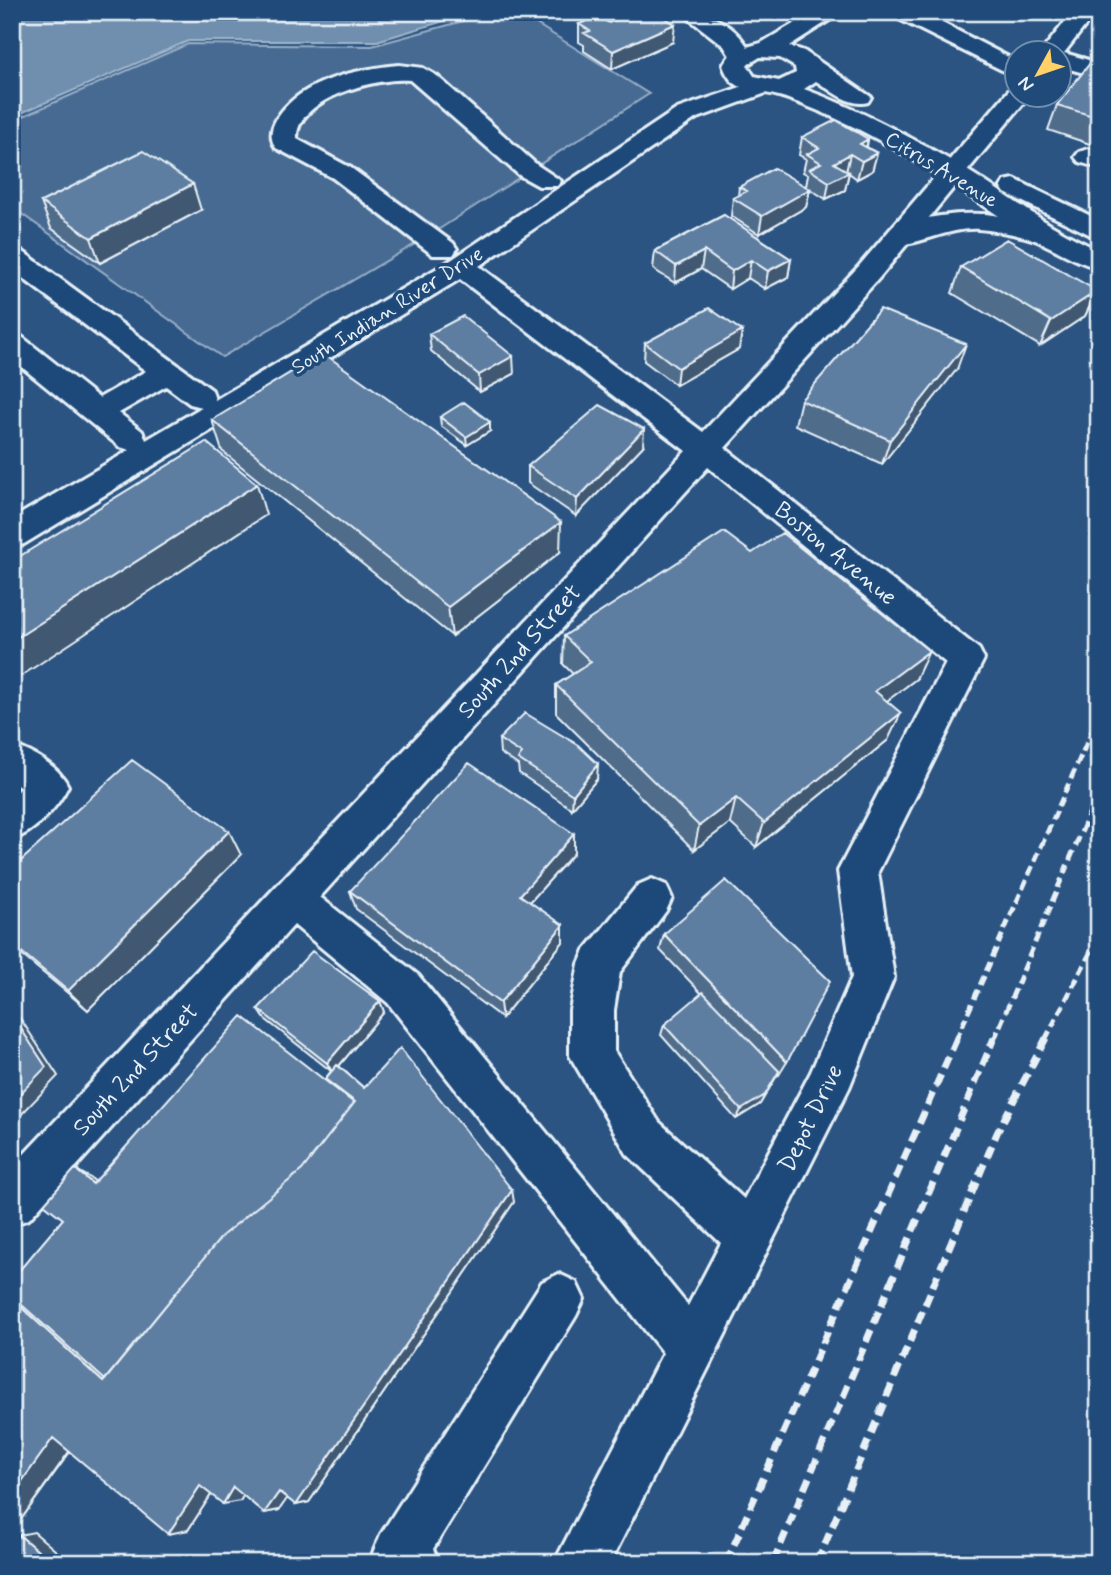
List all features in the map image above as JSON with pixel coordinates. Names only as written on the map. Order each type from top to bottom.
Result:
[{"type":"street","points":[[903,12],[1002,62]]},
{"type":"street","points":[[1065,38],[1086,12]]},
{"type":"street","points":[[767,49],[826,15]]},
{"type":"street","points":[[806,63],[807,41],[826,15]]},
{"type":"street","points":[[698,16],[734,42],[739,58]]},
{"type":"street","name":"Citrus Avenue","points":[[698,16],[767,49],[788,52],[959,165],[1056,242],[1099,260]]},
{"type":"street","name":"South Indian River Drive","points":[[12,511],[201,397],[452,258],[548,181],[739,58],[767,49]]},
{"type":"street","name":"Citrus Avenue","points":[[739,58],[735,70],[738,75],[846,113],[1099,232]]},
{"type":"street","name":"South Indian River Drive","points":[[12,535],[452,258],[687,114],[771,87],[804,80],[808,75],[806,63]]},
{"type":"street","points":[[1072,63],[1099,70]]},
{"type":"street","name":"Boston Avenue","points":[[548,181],[528,170],[429,81],[414,72],[370,76],[335,87],[306,102],[285,120],[281,134],[285,143],[342,173],[704,449],[966,659]]},
{"type":"street","name":"South 2nd Street","points":[[12,1202],[899,238],[1006,108]]},
{"type":"street","points":[[899,238],[932,225],[971,218],[1008,225],[1056,242]]},
{"type":"street","points":[[12,257],[201,397]]},
{"type":"street","points":[[12,344],[131,439]]},
{"type":"street","points":[[98,412],[168,372]]},
{"type":"street","name":"Depot Drive","points":[[581,1563],[827,1088],[873,977],[858,871],[966,659]]},
{"type":"street","points":[[12,761],[49,786],[12,823]]},
{"type":"street","points":[[652,898],[600,964],[592,1010],[592,1056],[643,1138],[750,1237]]},
{"type":"street","points":[[292,899],[403,989],[691,1349]]},
{"type":"street","points":[[412,1563],[400,1553],[559,1299]]},
{"type":"shaded area","points":[[12,12],[474,12],[377,41],[188,41],[12,117]]},
{"type":"shaded area","points":[[496,12],[517,12],[649,94],[427,237],[222,357],[12,207],[12,173],[22,167],[18,129],[12,121],[188,44],[372,46]]},
{"type":"building","points":[[633,12],[654,12],[675,24],[613,51],[584,33],[590,31],[579,24],[598,17],[609,23]]},
{"type":"building","points":[[1099,52],[1099,118],[1067,108],[1072,108],[1072,86]]},
{"type":"building","points":[[836,120],[868,139],[860,144],[877,153],[862,161],[850,154],[834,163],[849,172],[829,182],[809,169],[821,163],[807,154],[819,148],[802,137]]},
{"type":"building","points":[[143,151],[193,184],[91,238],[41,202]]},
{"type":"building","points":[[774,168],[810,189],[762,216],[733,198],[747,191],[739,187]]},
{"type":"building","points":[[724,215],[791,259],[768,271],[751,260],[732,271],[704,251],[676,266],[655,251]]},
{"type":"building","points":[[1007,239],[1097,291],[1051,321],[961,267]]},
{"type":"building","points":[[709,308],[742,331],[678,368],[645,343]]},
{"type":"building","points":[[880,309],[966,344],[890,440],[801,400]]},
{"type":"building","points":[[463,316],[513,356],[479,375],[429,334]]},
{"type":"building","points":[[323,353],[561,522],[448,607],[212,420]]},
{"type":"building","points":[[464,402],[490,422],[466,437],[440,417]]},
{"type":"building","points":[[600,405],[644,429],[577,499],[528,466]]},
{"type":"building","points":[[206,442],[257,484],[12,641],[12,561]]},
{"type":"building","points":[[724,532],[752,553],[782,533],[929,651],[875,691],[901,713],[764,823],[736,798],[699,826],[556,685],[591,662],[564,636]]},
{"type":"building","points":[[525,713],[578,745],[598,764],[573,795],[518,759],[522,754],[499,739]]},
{"type":"building","points":[[132,760],[229,831],[68,991],[12,944],[12,869]]},
{"type":"building","points":[[469,763],[574,834],[520,895],[563,925],[500,1003],[350,891]]},
{"type":"building","points":[[726,880],[830,981],[787,1062],[664,934]]},
{"type":"building","points":[[312,951],[380,1001],[327,1063],[258,1009]]},
{"type":"building","points":[[703,992],[779,1071],[765,1095],[741,1110],[664,1025]]},
{"type":"building","points":[[12,1015],[46,1067],[12,1102]]},
{"type":"building","points":[[242,1016],[354,1103],[302,1170],[223,1235],[105,1380],[12,1296],[12,1279],[63,1219],[44,1204],[75,1169],[93,1184]]},
{"type":"building","points":[[400,1048],[512,1190],[296,1505],[279,1492],[264,1513],[233,1487],[223,1504],[200,1486],[168,1534],[53,1438],[12,1495],[12,1299],[103,1382],[223,1235],[302,1170],[355,1102],[325,1079],[337,1065],[364,1088]]},
{"type":"building","points":[[19,1535],[52,1563],[12,1563],[12,1544]]},
{"type":"building","points":[[103,1556],[110,1563],[98,1563]]},
{"type":"railway","points":[[956,1040],[1099,715]]},
{"type":"railway","points":[[994,1040],[1099,790]]},
{"type":"railway","points":[[1045,1040],[1099,936]]},
{"type":"railway","points":[[726,1563],[957,1038]]},
{"type":"railway","points":[[773,1563],[994,1038]]},
{"type":"railway","points":[[817,1563],[997,1133],[1046,1038]]}]
